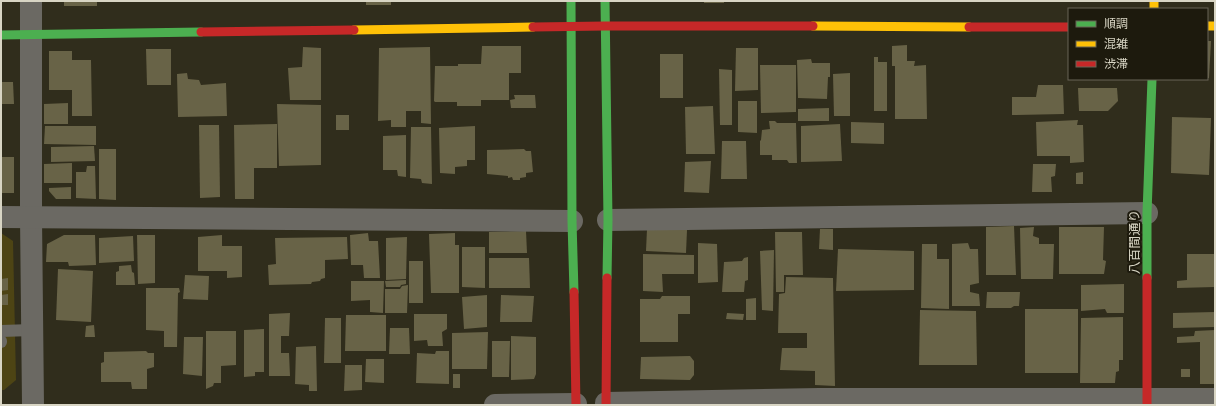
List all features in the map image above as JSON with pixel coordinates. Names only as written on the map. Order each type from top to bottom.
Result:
[{"type":"street","points":[[31,1],[33,405]]},
{"type":"street","points":[[495,405],[576,404],[572,221],[571,1]]},
{"type":"street","points":[[604,1],[608,220],[606,404],[819,402],[1147,402],[1215,399]]},
{"type":"street","points":[[1,35],[31,36],[604,26],[1068,27]]},
{"type":"street","name":"八百間通り","points":[[1147,402],[1147,213],[1152,80]]},
{"type":"street","points":[[608,220],[1147,213]]},
{"type":"street","points":[[1,217],[572,221]]},
{"type":"lane","points":[[1,331],[32,330]]},
{"type":"shaded area","points":[[1,233],[13,241],[16,380],[4,390],[1,390]]},
{"type":"building","points":[[64,1],[97,1],[97,6],[64,6]]},
{"type":"building","points":[[366,1],[391,1],[391,5],[366,5]]},
{"type":"building","points":[[704,1],[724,1],[724,3],[704,3]]},
{"type":"building","points":[[1208,41],[1211,41],[1209,78]]},
{"type":"building","points":[[907,45],[907,61],[915,61],[914,66],[926,65],[927,119],[895,119],[895,66],[892,66],[892,46]]},
{"type":"building","points":[[482,46],[521,46],[521,73],[509,73],[509,100],[481,100],[481,106],[457,106],[457,102],[435,102],[435,66],[481,64]]},
{"type":"building","points":[[303,47],[321,48],[321,100],[290,100],[288,68],[302,67]]},
{"type":"building","points":[[430,47],[431,124],[421,123],[421,111],[406,111],[406,127],[391,127],[391,120],[378,121],[379,48]]},
{"type":"building","points":[[736,48],[758,48],[758,90],[735,91]]},
{"type":"building","points":[[146,49],[171,49],[171,85],[147,85]]},
{"type":"building","points":[[49,51],[72,51],[72,60],[91,60],[92,116],[72,116],[72,90],[49,90]]},
{"type":"building","points":[[660,54],[683,54],[683,98],[660,98]]},
{"type":"building","points":[[874,57],[878,57],[878,62],[887,62],[887,111],[874,111]]},
{"type":"building","points":[[811,59],[812,63],[830,63],[827,99],[798,98],[797,60]]},
{"type":"building","points":[[760,65],[796,65],[796,112],[761,113]]},
{"type":"building","points":[[719,69],[732,70],[732,125],[720,125]]},
{"type":"building","points":[[187,73],[188,79],[199,80],[201,85],[226,83],[227,116],[178,117],[177,74]]},
{"type":"building","points":[[850,73],[850,116],[834,116],[833,74]]},
{"type":"building","points":[[1,82],[13,82],[14,104],[1,104]]},
{"type":"building","points":[[1038,85],[1063,85],[1064,114],[1012,115],[1012,97],[1036,97]]},
{"type":"building","points":[[1078,88],[1117,88],[1118,101],[1108,111],[1079,111]]},
{"type":"building","points":[[514,95],[535,95],[536,108],[511,108],[510,100],[515,99]]},
{"type":"building","points":[[738,101],[757,101],[757,133],[738,132]]},
{"type":"building","points":[[68,103],[68,124],[44,124],[44,104]]},
{"type":"building","points":[[277,104],[321,105],[321,165],[279,166]]},
{"type":"building","points":[[713,106],[715,154],[686,154],[685,107]]},
{"type":"building","points":[[829,108],[829,121],[798,121],[798,109]]},
{"type":"building","points":[[336,115],[349,115],[349,130],[336,130]]},
{"type":"building","points":[[1172,117],[1211,118],[1209,175],[1171,173]]},
{"type":"building","points":[[1078,120],[1077,125],[1083,125],[1084,162],[1070,163],[1070,156],[1037,156],[1036,122]]},
{"type":"building","points":[[769,121],[775,121],[777,123],[796,123],[797,163],[789,163],[787,160],[772,160],[772,155],[760,155],[762,130],[770,129]]},
{"type":"building","points":[[851,122],[884,123],[884,144],[851,143]]},
{"type":"building","points":[[277,124],[277,168],[254,168],[254,199],[235,199],[234,125]]},
{"type":"building","points":[[840,124],[842,161],[801,162],[801,126]]},
{"type":"building","points":[[199,125],[219,125],[220,197],[200,198]]},
{"type":"building","points":[[45,126],[96,126],[96,145],[44,144]]},
{"type":"building","points":[[475,126],[475,160],[467,160],[467,166],[455,167],[455,174],[440,173],[439,128]]},
{"type":"building","points":[[411,127],[431,127],[432,184],[422,183],[421,179],[410,178]]},
{"type":"building","points":[[406,135],[406,177],[398,176],[397,170],[383,170],[383,136]]},
{"type":"building","points":[[722,141],[746,141],[747,179],[721,179]]},
{"type":"building","points":[[94,146],[95,161],[51,162],[51,147]]},
{"type":"building","points":[[99,149],[116,149],[116,200],[99,199]]},
{"type":"building","points":[[524,149],[526,151],[531,151],[533,172],[526,173],[526,177],[520,178],[520,180],[513,180],[512,177],[508,178],[508,176],[487,174],[487,150]]},
{"type":"building","points":[[1,157],[14,157],[14,193],[1,193]]},
{"type":"building","points":[[711,161],[709,193],[684,192],[685,162]]},
{"type":"building","points":[[72,163],[72,183],[44,183],[44,164]]},
{"type":"building","points":[[1033,164],[1056,164],[1055,176],[1051,177],[1052,192],[1032,192]]},
{"type":"building","points":[[87,166],[95,166],[96,199],[76,198],[76,172],[86,172]]},
{"type":"building","points":[[1083,172],[1083,184],[1076,184],[1076,173]]},
{"type":"building","points":[[71,187],[71,199],[56,199],[49,191],[49,188]]},
{"type":"building","points":[[1014,226],[1016,275],[986,275],[986,227]]},
{"type":"building","points":[[1034,227],[1033,236],[1039,238],[1039,244],[1054,244],[1053,279],[1021,279],[1020,228]]},
{"type":"building","points":[[1059,227],[1104,227],[1103,260],[1106,261],[1104,274],[1059,274]]},
{"type":"building","points":[[647,229],[687,230],[686,253],[646,251]]},
{"type":"building","points":[[820,229],[833,229],[833,250],[819,249]]},
{"type":"building","points":[[526,231],[527,253],[489,253],[489,232]]},
{"type":"building","points":[[775,232],[802,232],[803,275],[784,275],[784,292],[776,292]]},
{"type":"building","points":[[368,233],[369,241],[378,241],[380,278],[364,278],[363,265],[351,265],[350,235]]},
{"type":"building","points":[[455,233],[455,245],[459,245],[459,293],[431,293],[429,234]]},
{"type":"building","points":[[64,235],[95,235],[96,265],[69,266],[68,262],[46,262],[47,244]]},
{"type":"building","points":[[137,235],[155,235],[155,283],[138,284]]},
{"type":"building","points":[[222,235],[222,246],[242,246],[242,277],[227,278],[227,271],[198,271],[198,237]]},
{"type":"building","points":[[133,236],[134,261],[99,263],[99,238]]},
{"type":"building","points":[[347,237],[348,259],[325,260],[325,278],[321,279],[320,281],[312,282],[311,284],[269,285],[268,265],[276,264],[275,238]]},
{"type":"building","points":[[407,237],[406,279],[386,280],[386,238]]},
{"type":"building","points":[[698,243],[717,244],[718,282],[698,283]]},
{"type":"building","points":[[968,243],[970,249],[978,249],[979,283],[970,285],[970,292],[979,294],[980,306],[952,306],[952,244]]},
{"type":"building","points":[[922,244],[937,244],[937,259],[949,259],[949,309],[921,308]]},
{"type":"building","points":[[462,247],[485,247],[485,288],[462,287]]},
{"type":"building","points":[[838,249],[914,251],[914,290],[836,291]]},
{"type":"building","points":[[774,250],[773,311],[762,310],[760,251]]},
{"type":"building","points":[[643,254],[694,255],[694,274],[662,274],[663,292],[643,291]]},
{"type":"building","points":[[1187,254],[1215,254],[1215,287],[1177,288],[1177,281],[1187,280]]},
{"type":"building","points":[[748,257],[748,280],[745,281],[744,292],[722,292],[724,262],[742,261],[744,258]]},
{"type":"building","points":[[489,258],[529,258],[530,288],[489,288]]},
{"type":"building","points":[[409,261],[423,261],[423,303],[409,303]]},
{"type":"building","points":[[131,265],[132,272],[134,273],[135,285],[116,285],[116,272],[119,271],[119,266]]},
{"type":"building","points":[[58,269],[93,271],[91,322],[56,320]]},
{"type":"building","points":[[185,275],[209,276],[208,300],[183,299]]},
{"type":"building","points":[[786,277],[833,278],[835,386],[815,385],[815,371],[780,370],[782,348],[807,348],[807,333],[778,333],[779,294],[785,293]]},
{"type":"building","points":[[8,278],[8,290],[1,291],[1,279]]},
{"type":"building","points":[[406,280],[406,284],[401,285],[400,287],[386,287],[385,281]]},
{"type":"building","points":[[351,281],[384,281],[383,313],[370,312],[370,300],[351,301]]},
{"type":"building","points":[[1124,284],[1124,313],[1107,313],[1105,309],[1081,311],[1081,285]]},
{"type":"building","points":[[408,285],[407,313],[385,313],[385,289],[400,289],[402,286]]},
{"type":"building","points":[[146,288],[179,288],[177,347],[164,347],[164,331],[146,330]]},
{"type":"building","points":[[987,292],[1020,292],[1019,306],[1014,306],[1011,308],[986,308]]},
{"type":"building","points":[[8,294],[8,305],[1,305],[1,295]]},
{"type":"building","points":[[487,295],[487,327],[464,329],[462,297]]},
{"type":"building","points":[[501,295],[534,296],[532,322],[500,322]]},
{"type":"building","points":[[662,296],[690,296],[690,314],[678,314],[678,342],[640,342],[640,299],[660,299]]},
{"type":"building","points":[[756,298],[756,320],[746,320],[746,299]]},
{"type":"building","points":[[1025,309],[1078,309],[1078,373],[1025,373]]},
{"type":"building","points":[[920,310],[976,311],[977,365],[919,365]]},
{"type":"building","points":[[1215,312],[1215,327],[1173,328],[1173,313]]},
{"type":"building","points":[[290,313],[289,336],[281,336],[281,353],[289,353],[290,376],[269,376],[269,314]]},
{"type":"building","points":[[727,313],[744,314],[743,320],[726,319]]},
{"type":"building","points":[[414,314],[447,314],[447,329],[442,332],[443,346],[428,346],[427,340],[414,341]]},
{"type":"building","points":[[346,315],[386,315],[386,351],[345,351]]},
{"type":"building","points":[[1123,317],[1123,360],[1119,360],[1119,371],[1116,372],[1115,383],[1080,383],[1081,318]]},
{"type":"building","points":[[325,318],[341,318],[341,363],[324,363]]},
{"type":"building","points":[[94,325],[95,337],[85,337],[86,326]]},
{"type":"building","points":[[390,328],[409,328],[410,354],[389,354]]},
{"type":"building","points":[[264,329],[264,372],[255,372],[255,376],[244,377],[244,330]]},
{"type":"building","points":[[1215,330],[1215,384],[1200,384],[1200,342],[1177,343],[1177,337],[1194,336],[1195,331]]},
{"type":"building","points":[[206,331],[236,331],[236,365],[221,366],[221,383],[214,383],[213,386],[206,389]]},
{"type":"building","points":[[488,332],[487,369],[452,369],[452,333]]},
{"type":"building","points":[[511,336],[536,337],[536,374],[534,379],[511,380]]},
{"type":"building","points":[[184,337],[203,337],[202,376],[183,374]]},
{"type":"building","points":[[492,341],[510,341],[509,377],[492,377]]},
{"type":"building","points":[[316,346],[317,391],[309,391],[309,385],[295,384],[296,347]]},
{"type":"building","points":[[146,351],[148,353],[154,353],[154,367],[147,369],[147,389],[132,389],[131,382],[101,382],[101,363],[104,362],[104,352]]},
{"type":"building","points":[[436,351],[449,351],[449,384],[416,383],[417,353],[435,354]]},
{"type":"building","points":[[690,356],[694,361],[694,375],[690,380],[640,379],[641,357]]},
{"type":"building","points":[[366,359],[384,359],[384,383],[365,382]]},
{"type":"building","points":[[345,365],[362,365],[362,390],[344,391]]},
{"type":"building","points":[[1181,369],[1190,369],[1190,377],[1181,377]]},
{"type":"building","points":[[453,374],[460,374],[460,388],[453,388]]},
{"type":"traffic: fast","points":[[571,1],[572,221],[574,292]]},
{"type":"traffic: fast","points":[[605,1],[608,220],[607,278]]},
{"type":"traffic: fast","points":[[1,35],[201,32]]},
{"type":"traffic: fast","points":[[1147,278],[1147,213],[1152,80]]},
{"type":"traffic: slow","points":[[1154,1],[1154,8]]},
{"type":"traffic: slow","points":[[813,26],[969,27]]},
{"type":"traffic: slow","points":[[1208,26],[1215,26]]},
{"type":"traffic: slow","points":[[354,30],[533,27]]},
{"type":"traffic: jam","points":[[533,27],[813,26]]},
{"type":"traffic: jam","points":[[969,27],[1068,27]]},
{"type":"traffic: jam","points":[[201,32],[354,30]]},
{"type":"traffic: jam","points":[[606,405],[607,278]]},
{"type":"traffic: jam","points":[[1147,278],[1147,405]]},
{"type":"traffic: jam","points":[[574,292],[576,405]]}]
